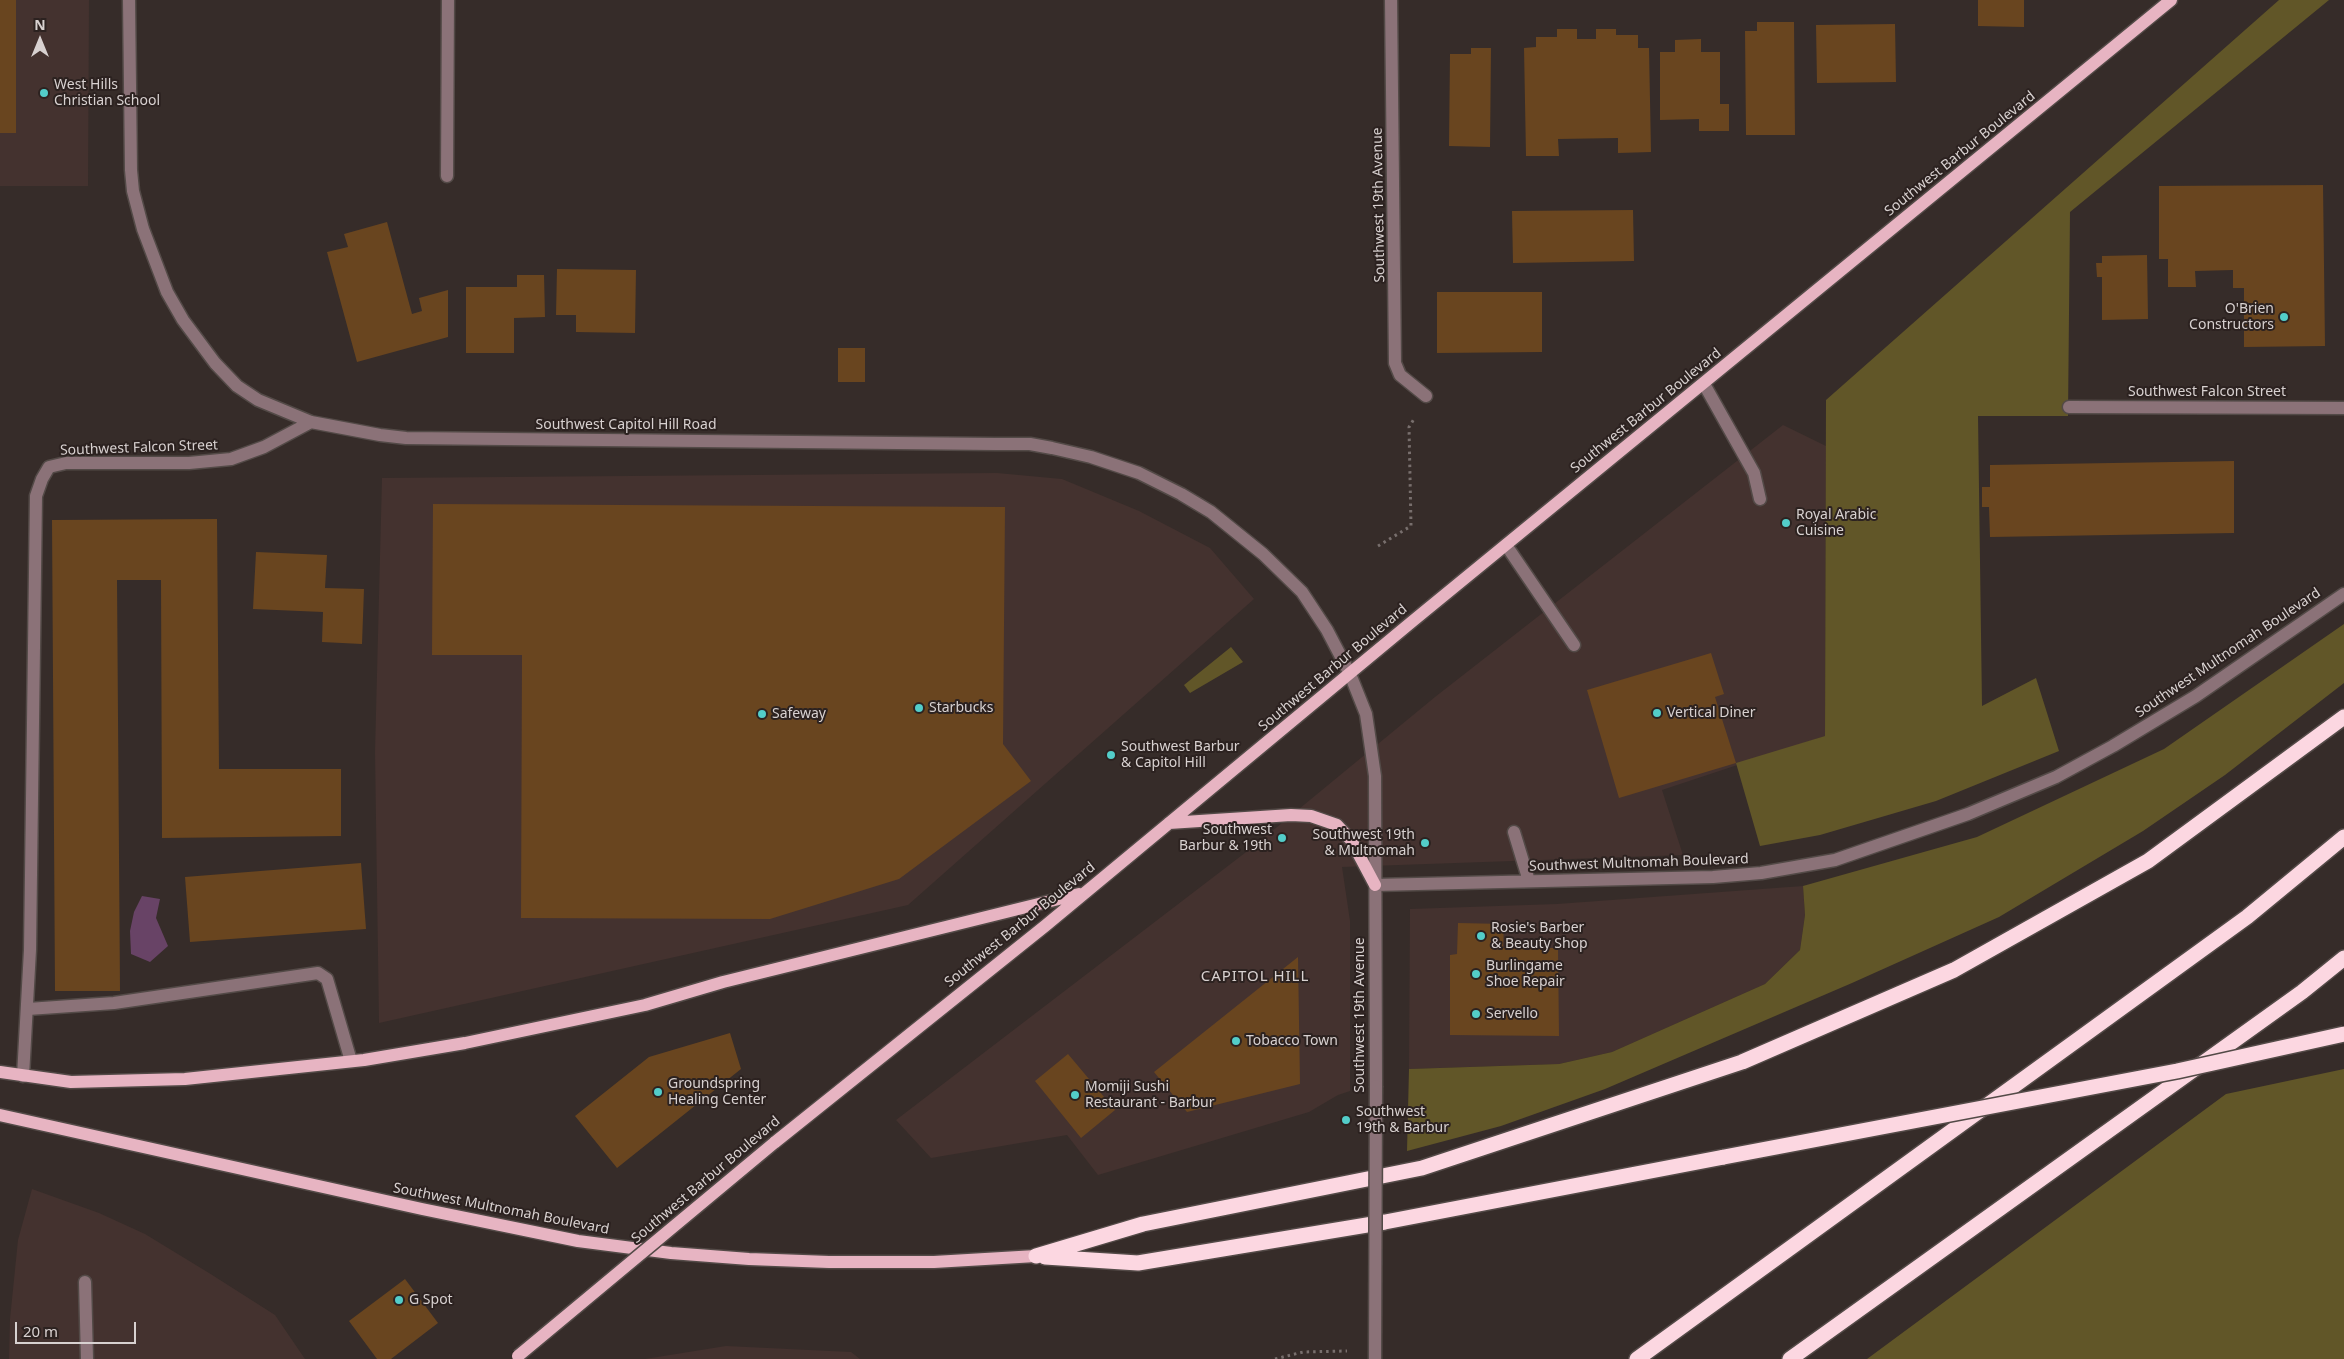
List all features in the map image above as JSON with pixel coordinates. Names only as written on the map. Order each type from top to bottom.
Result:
[{"type":"highway","points":[[1036,1256],[1142,1224],[1422,1168],[1742,1062],[1954,970],[2148,861],[2344,717]]},
{"type":"highway","points":[[1637,1359],[2247,917],[2344,837]]},
{"type":"highway","points":[[1790,1359],[2286,1004],[2344,958]]},
{"type":"highway","points":[[1036,1256],[1138,1263],[1394,1220],[2177,1071],[2344,1034]]},
{"type":"main road","name":"Southwest Barbur Boulevard","points":[[516,1357],[774,1143],[1045,926],[2171,0]]},
{"type":"main road","points":[[1169,824],[1291,815],[1311,816],[1337,825],[1351,840],[1375,885]]},
{"type":"main road","points":[[0,1072],[72,1082],[185,1078],[351,1061],[465,1043],[645,1005],[723,982],[1082,894]]},
{"type":"main road","name":"Southwest Multnomah Boulevard","points":[[1,1118],[578,1241],[671,1253],[809,1261],[934,1262],[1036,1256]]},
{"type":"street","name":"Southwest Capitol Hill Road","points":[[129,0],[130,130],[133,191],[153,259],[167,292],[184,320],[215,363],[232,380],[258,400],[311,422],[380,436],[406,438],[1012,444],[1062,450],[1139,473],[1182,494],[1239,533],[1302,592],[1327,630],[1350,674]]},
{"type":"street","points":[[448,0],[448,176]]},
{"type":"street","name":"Southwest 19th Avenue","points":[[1391,0],[1395,363],[1400,376],[1426,396]]},
{"type":"street","points":[[1704,384],[1754,473],[1760,499]]},
{"type":"street","name":"Southwest Falcon Street","points":[[2069,407],[2344,408]]},
{"type":"street","name":"Southwest Falcon Street","points":[[28,1009],[36,496],[42,479],[49,467],[66,463],[189,463],[231,459],[264,447],[311,422]]},
{"type":"street","points":[[1506,545],[1574,645]]},
{"type":"street","name":"Southwest Multnomah Boulevard","points":[[1375,885],[1713,877],[1777,871],[1835,860],[1951,820],[2056,777],[2113,746],[2196,696],[2344,594]]},
{"type":"street","name":"Southwest 19th Avenue","points":[[1350,674],[1366,714],[1375,776],[1375,1355]]},
{"type":"street","points":[[1514,832],[1529,882]]},
{"type":"street","points":[[24,1076],[28,1009],[114,1003],[318,973],[327,979],[351,1061]]},
{"type":"street","points":[[85,1282],[87,1359]]},
{"type":"path","points":[[1378,546],[1411,526],[1409,427],[1426,396]]},
{"type":"path","points":[[1274,1359],[1302,1352],[1375,1355]]},
{"type":"shaded area","name":"West Hills Christian School","points":[[0,0],[89,0],[88,186],[0,186]]},
{"type":"shaded area","points":[[2279,0],[2329,0],[2070,212],[2068,416],[1978,416],[1982,706],[2036,678],[2059,751],[1936,801],[1820,835],[1760,846],[1736,763],[1825,736],[1826,400]]},
{"type":"shaded area","points":[[1783,425],[1826,446],[1825,736],[1662,790],[1683,855],[1342,867],[1350,921],[1350,1091],[1338,1095],[1309,1112],[1098,1175],[1067,1135],[931,1158],[896,1120],[1254,846],[1435,697]]},
{"type":"shaded area","points":[[997,473],[1062,479],[1139,511],[1210,548],[1254,599],[908,905],[379,1023],[375,752],[382,478]]},
{"type":"shaded area","points":[[2344,624],[2344,683],[2225,775],[2143,831],[1999,917],[1852,983],[1605,1089],[1501,1126],[1407,1151],[1409,1069],[1559,1064],[1612,1052],[1765,984],[1800,950],[1805,915],[1803,886],[1977,837],[2164,749]]},
{"type":"shaded area","points":[[1231,647],[1243,662],[1190,693],[1184,685]]},
{"type":"shaded area","points":[[1803,886],[1805,915],[1800,950],[1765,984],[1612,1052],[1559,1064],[1409,1069],[1410,909],[1557,904]]},
{"type":"shaded area","points":[[142,896],[160,899],[156,918],[168,946],[150,962],[131,954],[130,931],[134,912]]},
{"type":"shaded area","points":[[2344,1069],[2344,1359],[1867,1359],[2226,1094]]},
{"type":"shaded area","points":[[32,1189],[99,1213],[145,1234],[209,1273],[275,1315],[305,1359],[9,1359],[10,1319],[18,1240]]},
{"type":"shaded area","points":[[726,1346],[851,1352],[860,1359],[645,1359]]},
{"type":"building","points":[[0,0],[16,0],[16,133],[0,133]]},
{"type":"building","points":[[1978,0],[2024,0],[2024,27],[1978,26]]},
{"type":"building","points":[[1757,22],[1794,22],[1795,135],[1746,135],[1745,31],[1757,31]]},
{"type":"building","points":[[1895,24],[1896,82],[1817,83],[1816,25]]},
{"type":"building","points":[[1557,29],[1577,29],[1577,39],[1596,39],[1596,29],[1616,29],[1616,35],[1638,35],[1638,48],[1649,48],[1651,152],[1618,153],[1618,138],[1558,139],[1559,156],[1526,156],[1524,48],[1536,47],[1536,37],[1557,37]]},
{"type":"building","points":[[1701,39],[1701,52],[1720,52],[1720,104],[1729,104],[1729,131],[1699,131],[1699,119],[1660,120],[1660,52],[1675,52],[1675,40]]},
{"type":"building","points":[[1471,48],[1491,48],[1490,147],[1449,146],[1450,54],[1471,54]]},
{"type":"building","points":[[2323,185],[2325,346],[2244,347],[2244,288],[2233,288],[2233,270],[2195,271],[2196,287],[2168,287],[2168,259],[2159,259],[2159,186]]},
{"type":"building","points":[[1633,210],[1634,261],[1513,263],[1512,211]]},
{"type":"building","points":[[387,222],[412,314],[422,311],[419,298],[448,290],[448,337],[357,362],[327,252],[348,247],[344,234]]},
{"type":"building","points":[[2147,255],[2148,319],[2102,320],[2102,277],[2097,277],[2096,263],[2102,263],[2102,256]]},
{"type":"building","points":[[557,269],[636,270],[635,333],[576,332],[576,315],[556,315]]},
{"type":"building","points":[[517,275],[544,275],[545,317],[514,318],[514,353],[466,353],[466,287],[517,287]]},
{"type":"building","points":[[1437,292],[1542,292],[1542,352],[1437,353]]},
{"type":"building","points":[[838,348],[865,348],[865,382],[838,382]]},
{"type":"building","points":[[2234,461],[2234,533],[1990,537],[1989,507],[1982,507],[1982,487],[1990,487],[1990,465]]},
{"type":"building","name":"Safeway","points":[[433,504],[1005,507],[1003,744],[1031,781],[899,879],[770,919],[521,918],[522,655],[432,655]]},
{"type":"building","points":[[217,519],[219,769],[341,769],[341,836],[162,838],[161,580],[117,580],[120,991],[55,991],[52,520]]},
{"type":"building","points":[[256,552],[327,555],[325,588],[364,589],[362,644],[322,642],[323,612],[253,609]]},
{"type":"building","name":"Vertical Diner","points":[[1711,653],[1724,694],[1715,697],[1736,763],[1619,798],[1587,690]]},
{"type":"building","points":[[361,863],[366,929],[190,942],[185,877]]},
{"type":"building","points":[[1458,923],[1504,924],[1503,948],[1558,948],[1559,1036],[1450,1035],[1450,955],[1457,954]]},
{"type":"building","name":"Tobacco Town","points":[[1298,957],[1300,1084],[1187,1112],[1154,1072]]},
{"type":"building","name":"Groundspring Healing Center","points":[[730,1033],[741,1069],[617,1168],[575,1116],[649,1057]]},
{"type":"building","name":"Momiji Sushi Restaurant - Barbur","points":[[1068,1054],[1115,1110],[1081,1138],[1035,1081]]},
{"type":"building","name":"G Spot","points":[[405,1279],[438,1323],[391,1359],[377,1359],[349,1321]]},
{"type":"place","name":"West Hills Christian School","points":[[44,93]]},
{"type":"place","name":"O'Brien Constructors","points":[[2284,317]]},
{"type":"place","name":"Royal Arabic Cuisine","points":[[1786,523]]},
{"type":"place","name":"Starbucks","points":[[919,708]]},
{"type":"place","name":"Vertical Diner","points":[[1657,713]]},
{"type":"place","name":"Safeway","points":[[762,714]]},
{"type":"place","name":"Southwest Barbur & Capitol Hill","points":[[1111,755]]},
{"type":"place","name":"Southwest Barbur & 19th","points":[[1282,838]]},
{"type":"place","name":"Southwest 19th & Multnomah","points":[[1425,843]]},
{"type":"place","name":"Rosie's Barber & Beauty Shop","points":[[1481,936]]},
{"type":"place","name":"Burlingame Shoe Repair","points":[[1476,974]]},
{"type":"place","name":"Servello","points":[[1476,1014]]},
{"type":"place","name":"Tobacco Town","points":[[1236,1041]]},
{"type":"place","name":"Groundspring Healing Center","points":[[658,1092]]},
{"type":"place","name":"Momiji Sushi Restaurant - Barbur","points":[[1075,1095]]},
{"type":"place","name":"Southwest 19th & Barbur","points":[[1346,1120]]},
{"type":"place","name":"G Spot","points":[[399,1300]]},
{"type":"district","name":"CAPITOL HILL","points":[[1255,977]]}]
